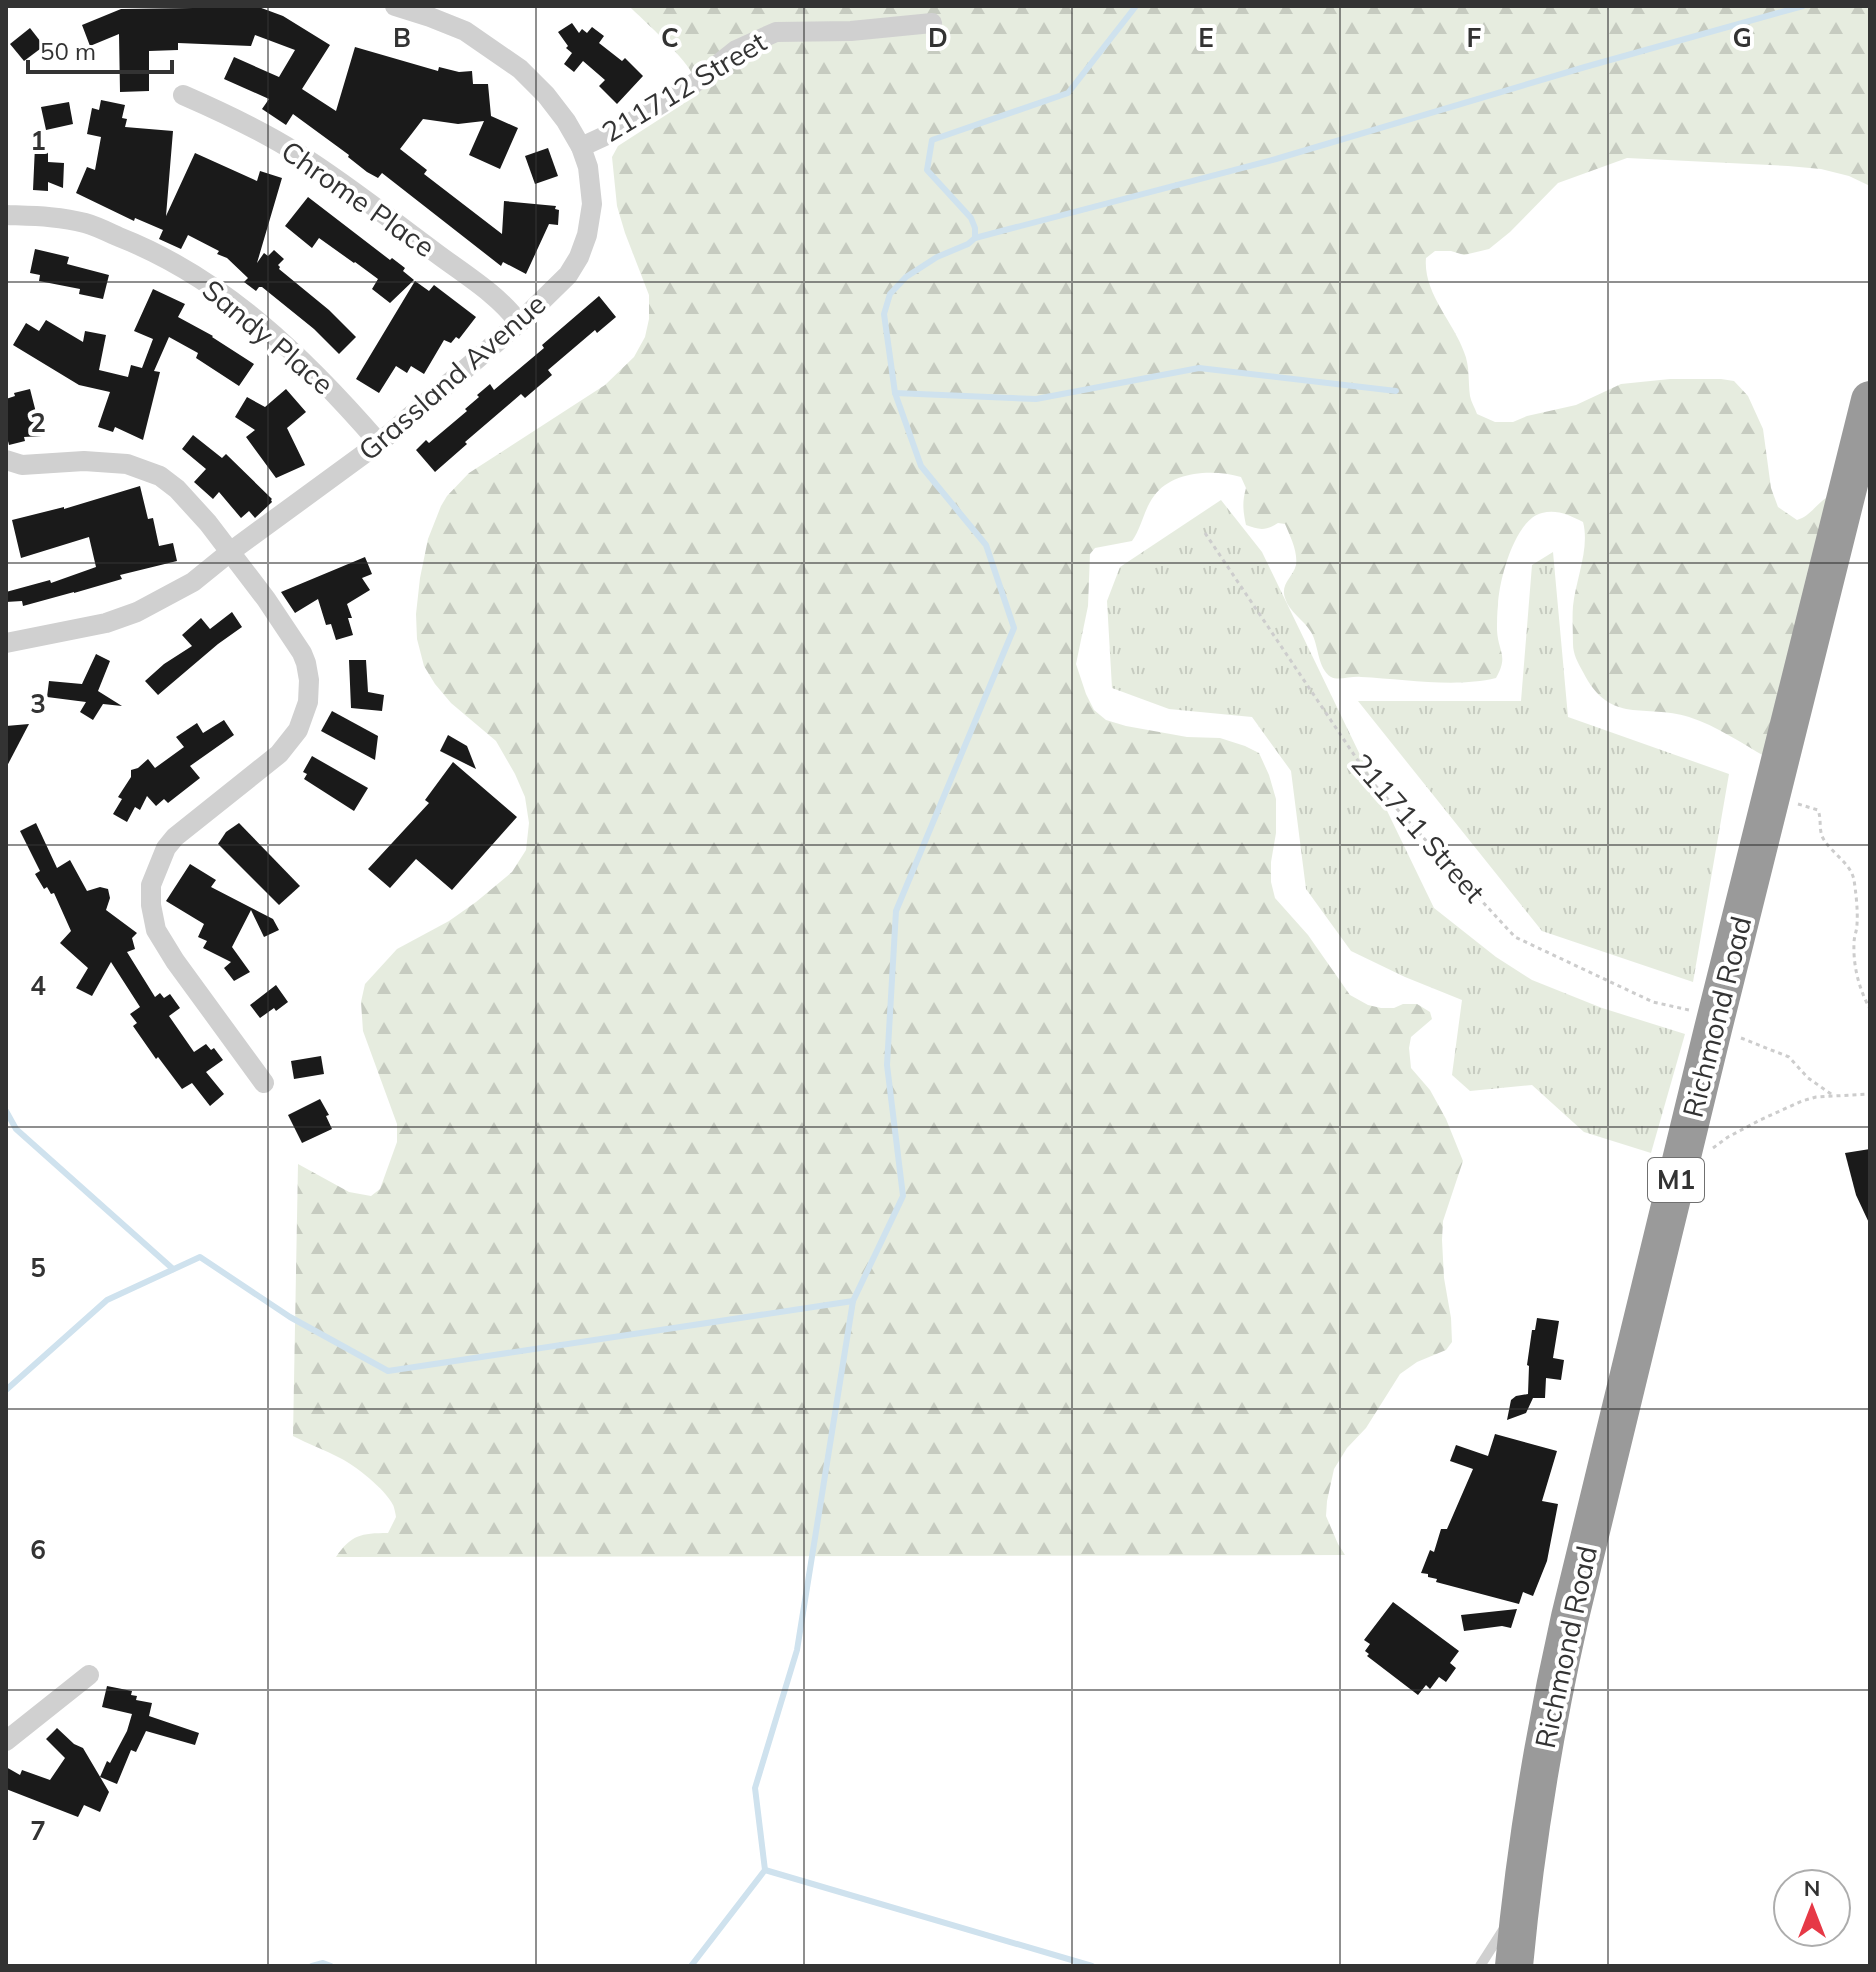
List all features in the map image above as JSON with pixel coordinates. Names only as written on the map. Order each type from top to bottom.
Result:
[{"type":"highway","name":"Richmond Road","points":[[1514,1966],[1521,1902],[1561,1654],[1870,400]]},
{"type":"street","name":"Grassland Avenue","points":[[6,643],[106,623],[137,612],[193,582],[379,443],[519,323],[568,275],[579,257],[587,235],[592,204],[588,167],[581,147],[553,103],[520,69],[465,31],[395,6]]},
{"type":"street","name":"211712 Street","points":[[581,147],[620,129],[692,85],[736,50],[776,32],[851,31],[932,23]]},
{"type":"street","name":"Chrome Place","points":[[183,95],[246,123],[337,179],[511,311],[519,323]]},
{"type":"street","name":"Sandy Place","points":[[6,215],[85,223],[149,249],[218,290],[277,337],[342,401],[379,443]]},
{"type":"street","points":[[6,460],[22,465],[84,461],[127,464],[160,476],[177,489],[208,523],[266,599],[302,653],[309,680],[308,702],[298,730],[279,754],[175,837],[166,848],[150,895],[160,937],[264,1083]]},
{"type":"street","points":[[6,1741],[89,1675]]},
{"type":"lane","points":[[1480,1966],[1521,1902]]},
{"type":"path","name":"211711 Street","points":[[1205,533],[1373,783],[1515,937],[1653,1002],[1715,1023],[1789,1057],[1808,1078],[1834,1096]]},
{"type":"path","points":[[1792,801],[1818,810],[1823,839],[1854,878],[1856,969],[1860,988],[1870,1009]]},
{"type":"path","points":[[1678,1174],[1728,1137],[1809,1098],[1870,1094]]},
{"type":"green space","points":[[629,6],[1870,6],[1870,186],[1849,176],[1821,169],[1627,158],[1558,183],[1489,249],[1464,255],[1435,251],[1426,258],[1429,283],[1466,357],[1470,396],[1477,414],[1495,422],[1513,422],[1576,405],[1621,384],[1670,379],[1734,381],[1748,396],[1763,429],[1771,488],[1778,507],[1797,520],[1831,495],[1766,757],[1689,717],[1630,710],[1605,700],[1594,689],[1573,648],[1573,606],[1585,532],[1583,522],[1563,513],[1547,512],[1532,518],[1516,538],[1505,566],[1497,611],[1502,664],[1496,678],[1480,681],[1337,679],[1326,673],[1311,632],[1285,598],[1284,589],[1296,560],[1285,524],[1278,523],[1262,529],[1246,525],[1243,506],[1246,488],[1241,477],[1206,473],[1171,481],[1154,496],[1132,541],[1095,548],[1090,554],[1088,606],[1076,664],[1094,710],[1106,720],[1126,726],[1187,737],[1220,738],[1259,753],[1276,799],[1276,833],[1271,862],[1275,898],[1308,935],[1350,995],[1381,1008],[1417,1004],[1430,1012],[1432,1019],[1411,1037],[1409,1048],[1411,1068],[1430,1090],[1463,1161],[1443,1221],[1444,1278],[1452,1342],[1446,1350],[1417,1362],[1400,1374],[1366,1428],[1347,1448],[1334,1469],[1326,1516],[1345,1555],[336,1557],[358,1537],[388,1533],[396,1517],[389,1499],[362,1472],[293,1436],[298,1164],[349,1192],[371,1196],[380,1189],[397,1142],[397,1124],[363,1031],[361,1002],[365,984],[397,949],[449,921],[476,902],[512,872],[526,850],[529,823],[525,797],[515,774],[496,741],[451,703],[424,666],[417,639],[420,578],[428,539],[447,496],[469,473],[605,385],[634,357],[645,337],[649,295],[617,206],[612,157],[618,146],[683,104],[692,92],[694,80],[683,61]]},
{"type":"green space","points":[[1221,500],[1262,552],[1434,908],[1496,957],[1532,980],[1602,1008],[1685,1034],[1651,1153],[1584,1132],[1532,1085],[1470,1091],[1452,1075],[1462,1000],[1351,951],[1306,889],[1291,771],[1252,717],[1169,709],[1112,688],[1107,601],[1120,567]]},
{"type":"green space","points":[[1553,552],[1568,717],[1729,774],[1693,982],[1542,931],[1358,701],[1521,701],[1532,565]]},
{"type":"building","points":[[256,6],[283,16],[330,45],[302,89],[336,111],[355,47],[438,71],[439,67],[459,72],[472,71],[473,84],[488,84],[491,116],[518,128],[500,169],[469,155],[484,121],[458,124],[423,119],[400,149],[427,170],[424,174],[502,234],[504,201],[556,206],[555,209],[559,210],[558,225],[549,224],[526,274],[503,262],[501,266],[382,173],[378,178],[367,172],[293,114],[286,125],[262,109],[269,99],[224,79],[234,57],[279,77],[295,50],[255,35],[251,46],[178,43],[178,50],[149,51],[149,91],[120,92],[119,34],[90,46],[82,25],[121,9]]},
{"type":"building","points":[[572,23],[579,33],[582,29],[587,33],[592,27],[604,36],[599,43],[622,61],[625,58],[643,76],[617,104],[599,86],[605,80],[583,61],[574,72],[564,64],[572,53],[558,32]]},
{"type":"building","points":[[30,28],[44,46],[24,61],[10,44]]},
{"type":"building","points":[[101,100],[125,105],[122,118],[127,119],[125,127],[173,131],[166,216],[195,153],[257,181],[260,171],[282,178],[257,263],[264,253],[268,256],[274,250],[284,259],[278,265],[279,269],[356,337],[339,354],[314,329],[262,287],[256,291],[244,282],[248,278],[227,258],[217,254],[219,251],[188,235],[181,249],[159,239],[163,230],[135,218],[134,221],[76,193],[87,167],[95,170],[101,137],[87,134],[92,108],[99,110]]},
{"type":"building","points":[[69,102],[73,124],[46,130],[41,107]]},
{"type":"building","points":[[35,146],[48,146],[48,162],[64,163],[63,188],[48,182],[48,191],[33,190]]},
{"type":"building","points":[[548,148],[558,176],[535,184],[525,156]]},
{"type":"building","points":[[308,197],[390,260],[392,258],[405,268],[403,271],[414,280],[390,303],[372,289],[378,279],[355,262],[319,238],[312,248],[285,226]]},
{"type":"building","points":[[35,249],[69,257],[67,264],[109,275],[103,299],[79,294],[80,289],[39,281],[40,275],[30,273]]},
{"type":"building","points":[[415,281],[429,291],[434,285],[476,317],[459,339],[456,337],[451,343],[444,340],[424,374],[411,366],[407,373],[396,366],[379,393],[356,379]]},
{"type":"building","points":[[153,289],[185,304],[178,317],[254,364],[239,386],[196,358],[198,353],[169,337],[154,371],[160,372],[143,440],[115,427],[113,432],[98,427],[110,392],[79,385],[13,345],[26,323],[39,331],[46,320],[83,342],[85,331],[106,335],[99,370],[128,377],[131,365],[142,368],[153,339],[134,331]]},
{"type":"building","points":[[599,296],[616,317],[597,333],[595,330],[548,370],[552,375],[525,398],[521,394],[435,472],[416,450],[467,411],[465,409],[490,384],[494,390],[544,348],[542,345]]},
{"type":"building","points":[[30,389],[42,436],[24,437],[25,441],[9,445],[6,399],[15,396],[14,393]]},
{"type":"building","points":[[286,389],[306,412],[287,428],[305,465],[276,478],[246,437],[255,430],[235,417],[247,397],[265,407]]},
{"type":"building","points":[[193,435],[222,458],[226,454],[272,499],[255,518],[249,511],[241,518],[219,492],[213,499],[194,482],[206,469],[182,449]]},
{"type":"building","points":[[140,486],[148,519],[153,518],[159,546],[173,543],[177,561],[120,575],[122,579],[23,606],[22,601],[6,602],[6,592],[50,580],[51,583],[96,567],[89,537],[21,558],[12,520],[64,509]]},
{"type":"building","points":[[365,557],[372,574],[362,578],[370,590],[347,604],[353,635],[336,640],[331,624],[326,625],[318,599],[295,613],[281,592]]},
{"type":"building","points":[[232,612],[242,627],[158,695],[145,681],[192,646],[182,635],[201,618],[210,629]]},
{"type":"building","points":[[96,654],[110,661],[98,691],[122,706],[103,704],[93,720],[80,712],[86,702],[47,697],[49,681],[82,684]]},
{"type":"building","points":[[349,660],[366,660],[368,692],[384,695],[382,711],[351,708]]},
{"type":"building","points":[[332,711],[378,736],[375,760],[321,731]]},
{"type":"building","points":[[224,720],[234,735],[190,766],[200,778],[168,803],[164,799],[156,806],[147,796],[140,810],[135,807],[127,822],[113,814],[122,799],[118,797],[131,777],[131,770],[148,759],[155,768],[184,747],[176,737],[197,723],[203,733]]},
{"type":"building","points":[[29,724],[6,768],[6,726]]},
{"type":"building","points":[[448,735],[467,746],[476,769],[440,751]]},
{"type":"building","points":[[312,756],[368,788],[354,811],[304,779],[307,774],[303,772]]},
{"type":"building","points":[[453,762],[517,817],[452,890],[416,859],[390,888],[368,869],[429,803],[425,800]]},
{"type":"building","points":[[36,823],[57,868],[70,860],[87,891],[100,887],[108,889],[110,898],[106,910],[137,933],[132,938],[135,949],[127,952],[155,997],[160,993],[164,998],[170,994],[180,1008],[169,1016],[194,1052],[206,1044],[211,1050],[214,1048],[223,1060],[206,1072],[224,1094],[210,1106],[192,1083],[182,1089],[133,1026],[137,1023],[130,1014],[140,1007],[111,962],[92,996],[76,988],[88,968],[60,943],[71,931],[54,893],[51,894],[47,887],[44,889],[35,874],[40,871],[20,831]]},
{"type":"building","points":[[239,823],[300,886],[279,905],[218,844],[226,832]]},
{"type":"building","points":[[190,864],[216,880],[211,887],[273,919],[279,930],[264,937],[251,910],[232,947],[250,972],[234,981],[224,968],[231,962],[203,948],[207,941],[198,937],[204,924],[166,901]]},
{"type":"building","points":[[276,985],[288,1002],[260,1018],[250,1005]]},
{"type":"building","points":[[321,1056],[324,1074],[294,1079],[291,1061]]},
{"type":"building","points":[[320,1099],[329,1115],[326,1116],[332,1129],[302,1143],[288,1115]]},
{"type":"building","points":[[1870,1149],[1870,1225],[1856,1195],[1845,1153]]},
{"type":"building","points":[[1537,1318],[1559,1321],[1553,1358],[1564,1360],[1561,1380],[1546,1378],[1545,1398],[1533,1398],[1526,1413],[1507,1420],[1511,1400],[1528,1394],[1527,1365]]},
{"type":"building","points":[[1495,1434],[1557,1451],[1542,1501],[1558,1504],[1547,1561],[1533,1596],[1523,1592],[1519,1604],[1436,1582],[1437,1579],[1421,1573],[1430,1550],[1434,1552],[1441,1529],[1447,1529],[1473,1469],[1450,1461],[1456,1445],[1488,1456]]},
{"type":"building","points":[[1393,1602],[1459,1651],[1450,1663],[1456,1668],[1446,1682],[1439,1677],[1430,1689],[1426,1685],[1418,1695],[1367,1656],[1369,1654],[1365,1651],[1370,1644],[1364,1640]]},
{"type":"building","points":[[1517,1609],[1511,1628],[1502,1626],[1464,1631],[1461,1615]]},
{"type":"building","points":[[107,1686],[132,1691],[131,1695],[137,1696],[136,1700],[152,1703],[149,1716],[199,1733],[195,1745],[146,1731],[136,1752],[131,1750],[117,1784],[100,1777],[127,1731],[132,1714],[102,1707]]},
{"type":"building","points":[[57,1728],[83,1748],[109,1792],[100,1812],[84,1805],[78,1817],[6,1789],[6,1767],[20,1775],[22,1770],[50,1780],[65,1758],[46,1739]]},
{"type":"waterway","points":[[691,1966],[765,1870],[755,1788],[797,1650],[853,1301],[903,1196],[887,1065],[896,911],[1014,628],[986,545],[921,466],[895,393],[884,314],[890,294],[906,277],[975,238],[971,218],[927,170],[932,140],[1068,93],[1136,6]]},
{"type":"waterway","points":[[975,238],[1276,159],[1803,6]]},
{"type":"waterway","points":[[895,393],[1036,399],[1199,368],[1396,391]]},
{"type":"waterway","points":[[6,1111],[16,1129],[173,1269]]},
{"type":"waterway","points":[[6,1390],[107,1300],[200,1257],[290,1317],[388,1371],[853,1301]]},
{"type":"waterway","points":[[765,1870],[1092,1966]]},
{"type":"waterway","points":[[312,1966],[323,1963],[331,1966]]}]
